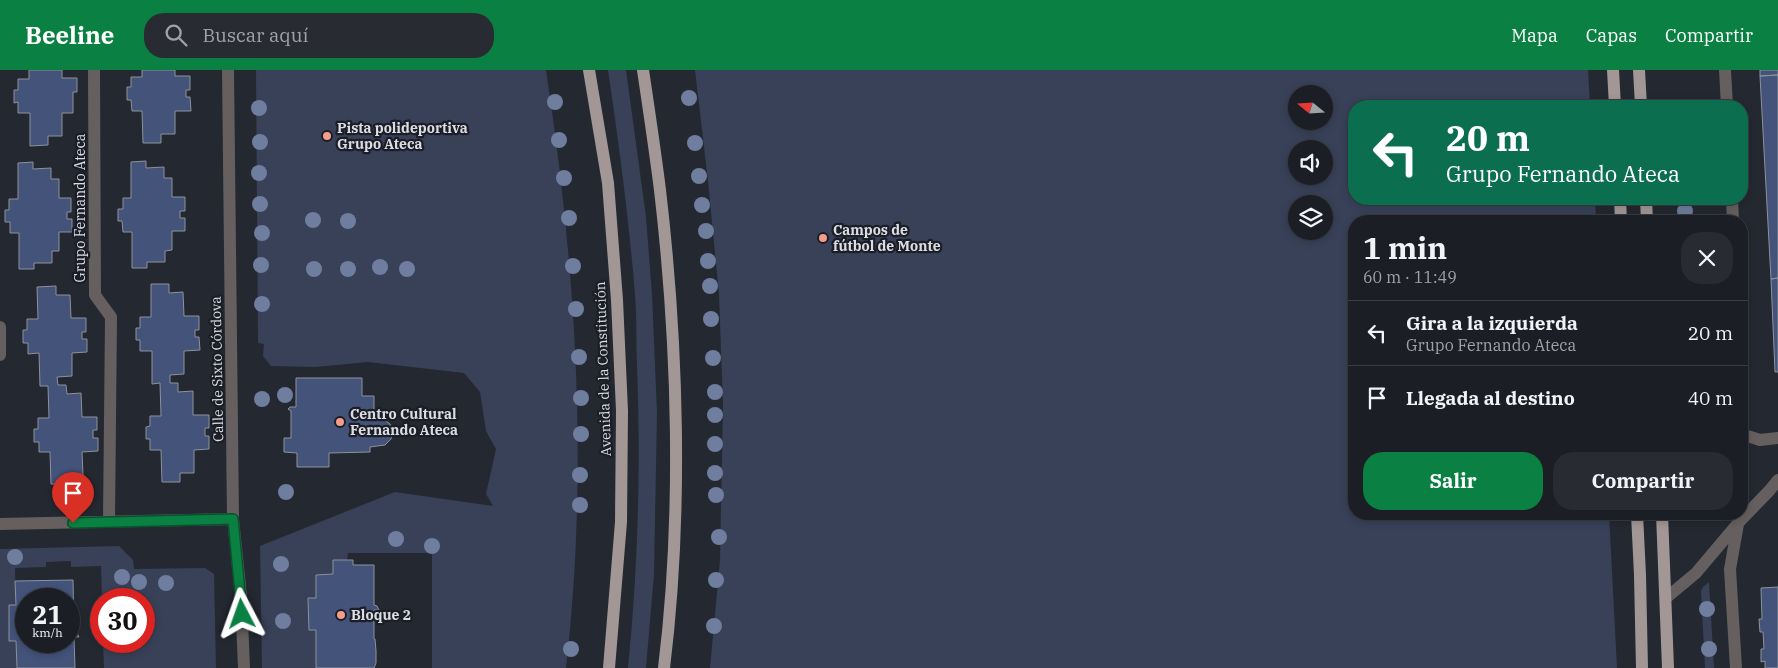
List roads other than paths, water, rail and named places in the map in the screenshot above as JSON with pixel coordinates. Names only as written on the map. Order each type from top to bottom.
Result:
[{"type":"main road","name":"Avenida de la Constitución","points":[[589,70],[608,183],[617,300],[622,411],[620,522],[609,668]]},
{"type":"main road","points":[[643,70],[660,190],[669,289],[675,410],[675,524],[664,668]]},
{"type":"main road","points":[[1613,70],[1615,100]]},
{"type":"main road","points":[[1639,70],[1641,100]]},
{"type":"main road","points":[[1637,520],[1642,668]]},
{"type":"main road","points":[[1662,520],[1668,668]]},
{"type":"street","name":"Grupo Fernando Ateca","points":[[94,70],[95,295],[111,318],[110,522]]},
{"type":"street","name":"Calle de Sixto Córdova","points":[[228,70],[233,519],[241,596],[244,668]]},
{"type":"street","points":[[1725,70],[1727,100]]},
{"type":"street","points":[[0,327],[0,355]]},
{"type":"street","points":[[1748,436],[1760,440],[1778,438]]},
{"type":"street","points":[[1748,510],[1769,492],[1778,480]]},
{"type":"street","points":[[0,524],[233,519]]},
{"type":"street","points":[[1666,598],[1696,573],[1737,520]]},
{"type":"street","points":[[1736,668],[1730,569],[1739,520]]},
{"type":"place","name":"Pista polideportiva Grupo Ateca","points":[[327,136]]},
{"type":"place","name":"Campos de fútbol de Monte","points":[[823,238]]},
{"type":"place","name":"Centro Cultural Fernando Ateca","points":[[340,422]]},
{"type":"place","name":"Bloque 2","points":[[341,615]]}]
